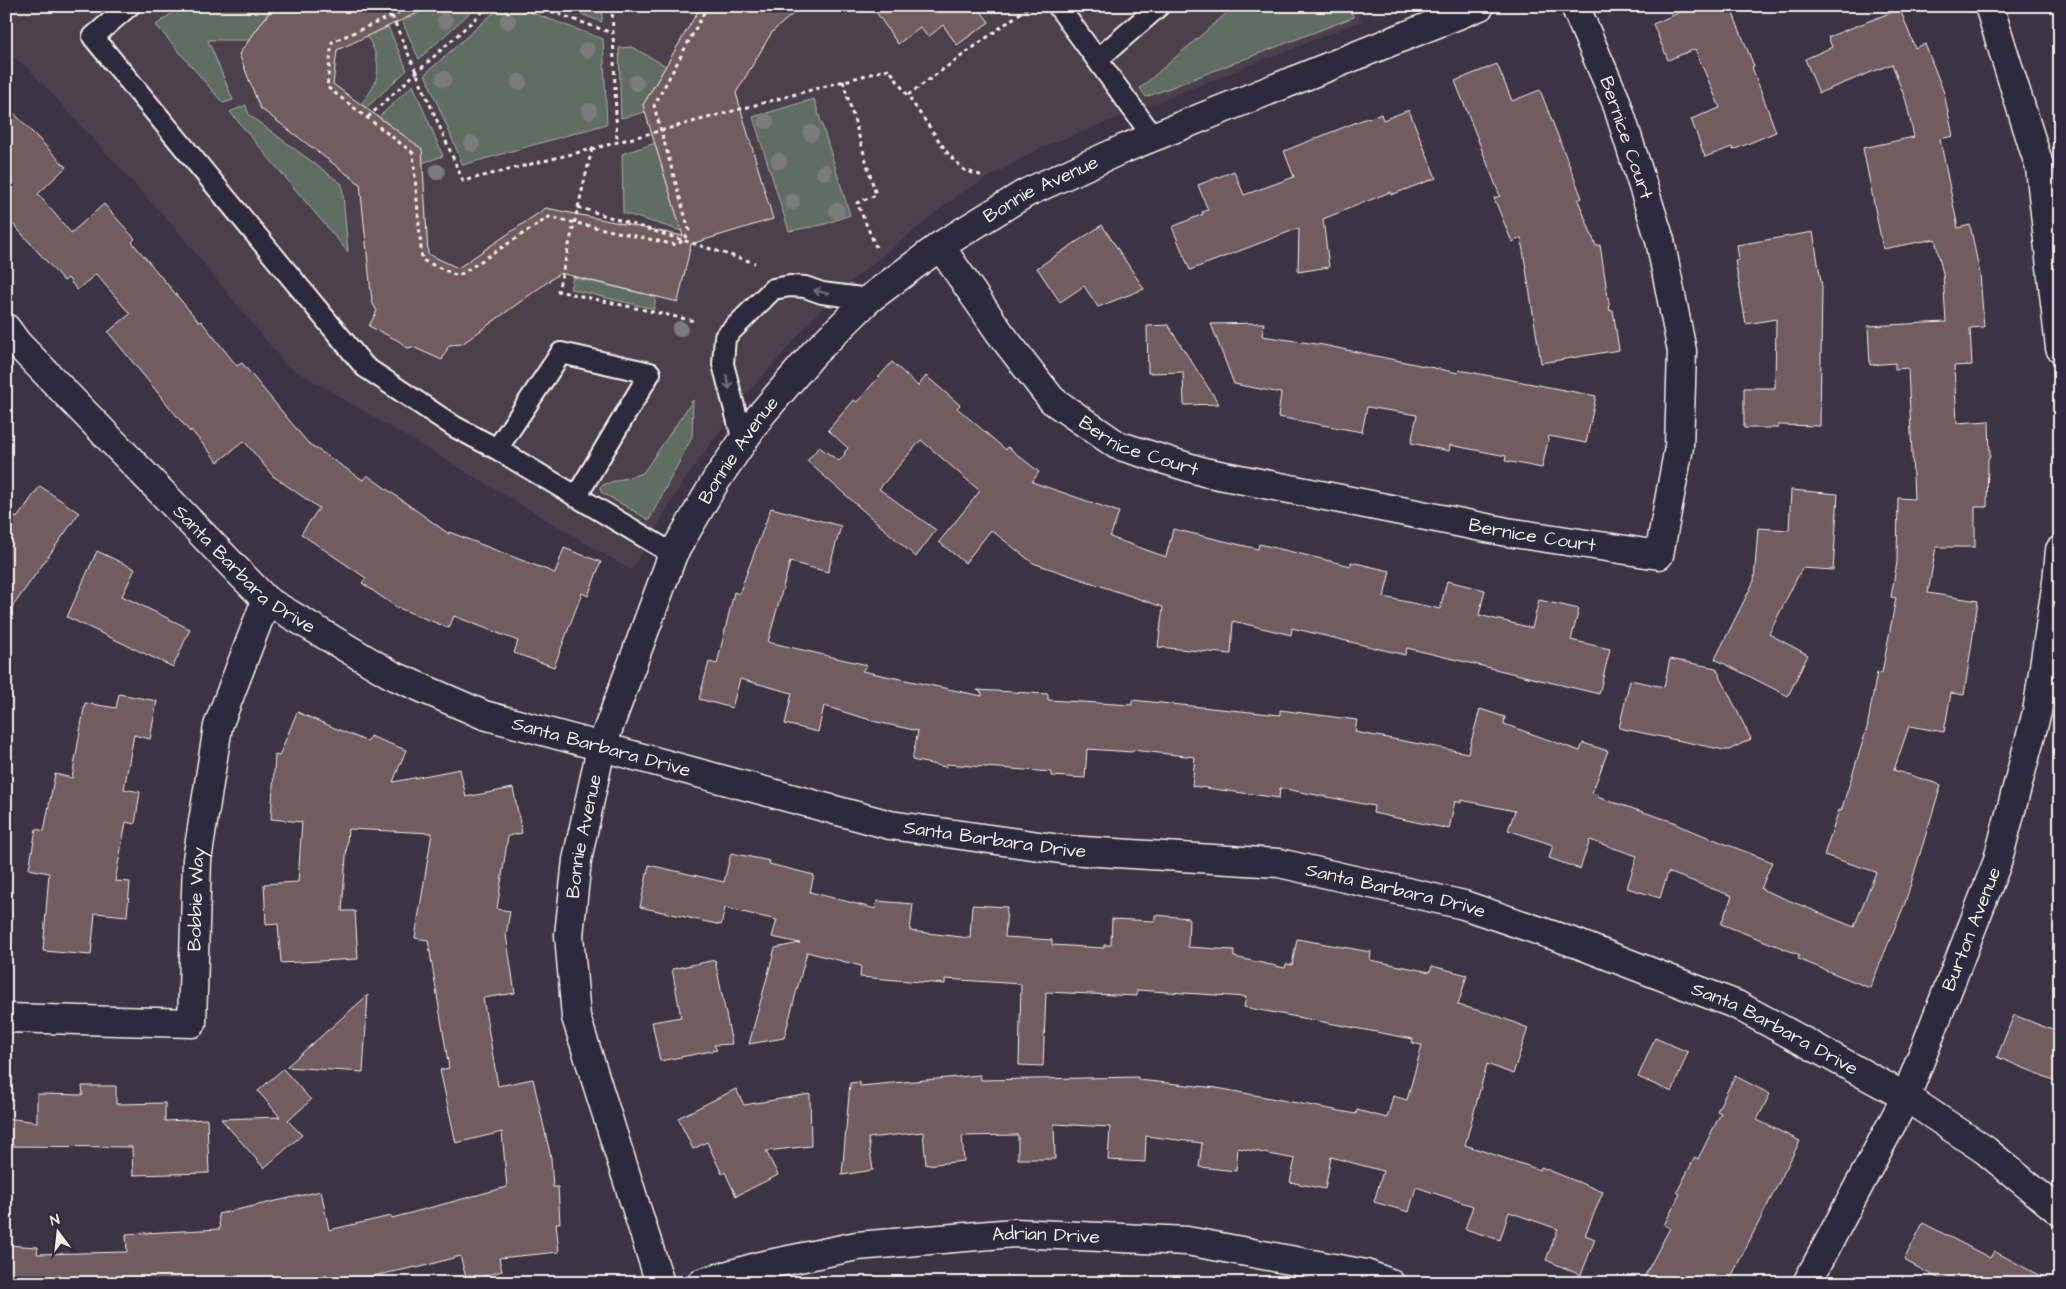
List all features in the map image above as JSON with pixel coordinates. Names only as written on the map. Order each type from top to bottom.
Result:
[{"type":"street","name":"Bonnie Avenue","points":[[660,1283],[576,1018],[569,935],[577,860],[601,748],[673,554],[715,482],[760,416],[814,353],[869,299],[940,246],[1026,193],[1154,138],[1480,6]]},
{"type":"street","name":"Bernice Court","points":[[940,246],[1000,333],[1052,400],[1117,445],[1204,472],[1507,532],[1659,556],[1679,447],[1682,351],[1657,231],[1616,101],[1575,6]]},
{"type":"street","points":[[1989,6],[2040,168],[2060,348]]},
{"type":"street","name":"Santa Barbara Drive","points":[[10,343],[266,600],[392,675],[484,715],[890,825],[1067,850],[1279,863],[1464,905],[1578,944],[1737,1005],[1906,1097],[1985,1150],[2060,1212]]},
{"type":"street","name":"Burton Avenue","points":[[1807,1283],[1906,1097],[1997,863],[2037,712],[2060,550]]},
{"type":"street","name":"Bobbie Way","points":[[6,1018],[192,1023],[197,860],[218,726],[266,600]]},
{"type":"street","name":"Adrian Drive","points":[[701,1283],[760,1266],[857,1246],[1014,1233],[1188,1241],[1366,1274],[1390,1283]]},
{"type":"lane","points":[[129,6],[93,37],[365,367],[455,427],[497,449],[673,554]]},
{"type":"lane","points":[[1058,6],[1154,138]]},
{"type":"lane","points":[[1098,59],[1159,6]]},
{"type":"lane","points":[[743,442],[723,364],[725,337],[772,289],[790,286],[805,287],[822,293],[869,299]]},
{"type":"lane","points":[[497,449],[561,353],[650,373],[576,496]]},
{"type":"path","points":[[414,6],[332,42],[326,87],[413,153],[422,260],[458,276],[549,217],[676,245],[684,240],[689,230],[654,106],[705,11],[703,6]]},
{"type":"path","points":[[368,117],[489,6]]},
{"type":"path","points":[[536,6],[612,33]]},
{"type":"path","points":[[612,6],[617,142]]},
{"type":"path","points":[[908,95],[1030,6]]},
{"type":"path","points":[[392,16],[463,181],[592,149],[890,69],[954,160],[964,170],[983,176]]},
{"type":"path","points":[[843,81],[876,195],[857,203],[876,247]]},
{"type":"path","points":[[592,149],[558,291],[695,321]]},
{"type":"path","points":[[578,207],[755,263]]},
{"type":"shaded area","points":[[6,6],[1352,6],[1362,21],[1041,148],[960,193],[833,296],[744,397],[680,487],[631,570],[286,365],[174,227],[28,68],[6,52]]},
{"type":"green space","points":[[265,6],[270,11],[249,40],[208,40],[233,100],[223,103],[156,25],[180,7]]},
{"type":"green space","points":[[434,6],[477,6],[419,59],[402,21]]},
{"type":"green space","points":[[501,6],[514,6],[603,39],[607,124],[463,165],[425,74]]},
{"type":"green space","points":[[560,6],[602,6],[602,22]]},
{"type":"green space","points":[[1235,6],[1347,6],[1354,17],[1146,97],[1140,88]]},
{"type":"green space","points":[[388,27],[407,70],[366,108],[361,104],[373,87],[378,72],[376,55],[367,36]]},
{"type":"green space","points":[[632,47],[666,66],[643,105],[646,112],[621,118],[619,48]]},
{"type":"green space","points":[[413,85],[443,156],[422,163],[421,149],[379,117]]},
{"type":"green space","points":[[814,99],[850,215],[822,225],[789,231],[753,117]]},
{"type":"green space","points":[[246,105],[249,115],[342,184],[348,252],[230,112]]},
{"type":"green space","points":[[655,143],[682,231],[623,213],[622,154]]},
{"type":"green space","points":[[573,277],[656,297],[654,309],[570,289]]},
{"type":"green space","points":[[693,400],[692,437],[649,520],[601,492],[600,487],[605,484],[643,473]]},
{"type":"building","points":[[274,6],[432,6],[337,50],[333,84],[422,149],[428,254],[458,268],[546,208],[683,236],[643,105],[701,6],[802,6],[772,32],[736,93],[773,219],[691,244],[678,302],[560,273],[462,344],[449,345],[442,360],[413,347],[407,348],[399,341],[369,326],[377,311],[372,302],[360,184],[260,108],[239,54]]},
{"type":"building","points":[[872,6],[977,6],[989,22],[957,45],[943,25],[928,37],[920,27],[898,44]]},
{"type":"building","points":[[1694,6],[1730,6],[1754,66],[1752,67],[1776,132],[1733,150],[1732,147],[1705,157],[1691,119],[1720,108],[1695,49],[1668,60],[1653,24]]},
{"type":"building","points":[[1900,9],[1915,48],[1925,44],[1944,93],[1953,136],[1940,139],[1958,228],[1970,225],[1980,274],[1984,327],[1970,328],[1972,365],[1954,366],[1957,423],[1989,421],[1990,457],[1988,458],[1987,507],[1975,507],[1975,547],[1936,547],[1928,593],[1978,601],[1970,655],[1964,695],[1951,693],[1944,732],[1909,726],[1894,770],[1941,785],[1905,903],[1870,988],[1798,959],[1800,955],[1721,924],[1732,896],[1668,872],[1660,898],[1627,888],[1637,856],[1590,840],[1580,869],[1549,858],[1553,845],[1508,830],[1515,811],[1461,800],[1461,803],[1455,801],[1449,829],[1373,813],[1374,806],[1280,788],[1279,798],[1192,786],[1195,757],[1132,750],[1132,752],[1087,749],[1085,778],[1051,776],[1051,772],[946,764],[946,767],[912,760],[918,731],[877,722],[824,706],[818,732],[785,724],[792,693],[740,679],[732,708],[699,699],[709,662],[717,664],[734,592],[739,594],[771,508],[841,526],[828,572],[790,562],[768,642],[867,665],[862,671],[982,696],[982,693],[977,690],[1048,694],[1048,700],[1132,705],[1132,700],[1280,715],[1280,710],[1357,720],[1355,732],[1468,753],[1480,709],[1505,717],[1504,724],[1580,751],[1583,743],[1608,751],[1592,793],[1598,795],[1597,797],[1677,823],[1677,825],[1772,862],[1761,889],[1854,927],[1876,872],[1824,855],[1839,810],[1841,811],[1867,728],[1877,672],[1882,673],[1896,598],[1891,597],[1897,562],[1898,498],[1914,499],[1908,368],[1895,369],[1895,363],[1870,365],[1868,326],[1946,322],[1943,274],[1935,239],[1883,249],[1863,148],[1914,137],[1906,101],[1892,64],[1819,93],[1805,59],[1832,47],[1828,37]]},
{"type":"building","points":[[1497,64],[1512,101],[1540,90],[1582,198],[1578,200],[1596,246],[1600,245],[1610,311],[1613,310],[1619,350],[1541,363],[1521,238],[1512,242],[1494,198],[1500,196],[1455,81]]},
{"type":"building","points":[[6,105],[66,167],[38,194],[71,233],[104,204],[135,239],[132,242],[199,322],[201,321],[237,366],[242,363],[308,443],[363,480],[367,475],[449,534],[449,532],[555,573],[564,548],[601,562],[588,596],[582,593],[554,667],[514,653],[518,641],[454,616],[449,628],[396,607],[362,583],[366,578],[301,534],[319,508],[273,476],[244,441],[218,462],[191,430],[190,432],[108,332],[130,314],[96,274],[77,290],[68,278],[64,281],[6,216]]},
{"type":"building","points":[[1409,110],[1436,178],[1391,195],[1390,192],[1323,219],[1329,267],[1298,272],[1299,228],[1190,270],[1172,227],[1208,210],[1198,185],[1234,171],[1244,195],[1294,177],[1284,151],[1367,118],[1381,114],[1383,120]]},
{"type":"building","points":[[1102,225],[1144,289],[1098,307],[1084,286],[1060,302],[1037,268]]},
{"type":"building","points":[[1813,232],[1822,287],[1820,426],[1778,425],[1778,428],[1744,428],[1744,388],[1775,388],[1776,319],[1746,324],[1735,260],[1739,260],[1737,245]]},
{"type":"building","points":[[1264,323],[1262,336],[1323,345],[1458,373],[1459,370],[1596,396],[1586,443],[1549,436],[1542,468],[1505,461],[1506,456],[1450,445],[1449,451],[1411,443],[1417,415],[1367,407],[1362,432],[1278,417],[1281,393],[1234,384],[1211,324]]},
{"type":"building","points":[[1168,325],[1219,404],[1184,405],[1183,372],[1148,373],[1147,326]]},
{"type":"building","points":[[892,362],[918,386],[926,376],[960,405],[957,408],[1006,450],[1008,447],[1039,472],[1032,482],[1119,512],[1110,537],[1166,557],[1173,529],[1258,549],[1259,544],[1351,566],[1351,562],[1390,571],[1384,597],[1440,609],[1447,581],[1485,590],[1479,615],[1532,628],[1539,600],[1579,609],[1571,640],[1610,649],[1599,694],[1407,648],[1405,655],[1292,628],[1291,635],[1233,621],[1231,654],[1158,647],[1163,607],[1033,563],[991,530],[965,563],[939,542],[980,491],[921,440],[879,489],[936,530],[916,557],[807,461],[819,447],[839,461],[848,448],[828,430],[854,400],[857,402]]},
{"type":"building","points":[[40,486],[79,513],[6,616],[6,510],[17,518]]},
{"type":"building","points":[[1791,490],[1838,494],[1833,570],[1802,568],[1769,634],[1808,655],[1788,696],[1715,659],[1754,581],[1758,528],[1789,530]]},
{"type":"building","points":[[97,551],[135,569],[122,596],[190,629],[173,667],[67,617]]},
{"type":"building","points":[[1670,659],[1716,668],[1751,739],[1729,750],[1724,750],[1619,728],[1630,680],[1664,687]]},
{"type":"building","points":[[119,694],[157,701],[150,739],[134,735],[124,789],[140,792],[135,824],[126,822],[115,881],[130,882],[127,916],[95,913],[91,955],[43,951],[49,873],[29,869],[36,829],[44,831],[55,774],[72,778],[85,703],[116,708]]},
{"type":"building","points":[[297,712],[368,742],[370,736],[406,750],[393,782],[460,769],[466,797],[513,788],[522,833],[508,836],[497,909],[510,911],[506,935],[515,993],[483,998],[498,1086],[533,1079],[551,1158],[553,1187],[558,1187],[560,1223],[556,1223],[559,1252],[499,1258],[502,1271],[467,1281],[460,1256],[417,1268],[359,1279],[360,1283],[6,1283],[6,1245],[38,1247],[37,1254],[127,1252],[126,1234],[220,1229],[218,1214],[321,1191],[329,1230],[391,1216],[392,1218],[507,1187],[502,1132],[456,1143],[440,1070],[449,1068],[428,940],[415,938],[432,833],[348,829],[342,911],[355,911],[358,959],[281,963],[278,924],[266,925],[264,884],[298,882],[302,822],[271,819],[275,755],[279,756]]},
{"type":"building","points":[[731,853],[770,861],[769,864],[814,875],[810,892],[876,909],[877,901],[913,904],[910,931],[970,938],[972,905],[1007,907],[1005,937],[1052,940],[1052,945],[1104,948],[1104,945],[1111,945],[1112,919],[1155,921],[1155,915],[1189,918],[1188,947],[1234,950],[1234,957],[1285,968],[1286,964],[1292,965],[1297,939],[1371,952],[1370,960],[1430,972],[1432,966],[1467,975],[1458,1005],[1492,1014],[1528,1028],[1513,1074],[1487,1064],[1465,1145],[1540,1170],[1541,1167],[1603,1192],[1585,1235],[1595,1239],[1581,1275],[1546,1260],[1558,1229],[1509,1212],[1500,1240],[1465,1229],[1473,1206],[1416,1187],[1409,1212],[1374,1202],[1383,1171],[1331,1157],[1325,1189],[1290,1182],[1295,1159],[1238,1148],[1236,1171],[1199,1167],[1202,1143],[1146,1136],[1145,1162],[1108,1160],[1110,1127],[1054,1124],[1055,1159],[1018,1159],[1018,1135],[962,1136],[964,1161],[926,1165],[923,1132],[868,1138],[873,1170],[842,1175],[850,1083],[860,1082],[860,1086],[980,1075],[981,1080],[1138,1077],[1138,1080],[1217,1088],[1356,1114],[1357,1110],[1387,1118],[1393,1096],[1407,1100],[1422,1045],[1412,1043],[1413,1039],[1244,1007],[1246,997],[1137,990],[1137,996],[1046,992],[1043,1066],[1019,1065],[1021,984],[945,979],[945,984],[860,977],[861,966],[807,952],[784,1038],[749,1044],[775,948],[800,943],[772,937],[777,920],[725,908],[721,925],[640,907],[649,865],[724,882]]},
{"type":"building","points":[[715,960],[732,1044],[714,1045],[717,1050],[660,1061],[652,1022],[681,1017],[672,969]]},
{"type":"building","points":[[368,995],[363,1072],[286,1067]]},
{"type":"building","points":[[2014,1015],[2060,1033],[2060,1083],[1997,1057]]},
{"type":"building","points":[[1655,1038],[1688,1052],[1672,1092],[1638,1077]]},
{"type":"building","points":[[283,1069],[311,1100],[288,1121],[302,1135],[264,1168],[221,1119],[280,1117],[258,1091]]},
{"type":"building","points":[[1735,1076],[1770,1094],[1757,1120],[1800,1141],[1728,1283],[1641,1283],[1670,1228],[1664,1225],[1680,1194],[1677,1192],[1695,1157],[1698,1159],[1721,1113],[1717,1111]]},
{"type":"building","points":[[82,1086],[116,1086],[116,1104],[165,1103],[165,1121],[207,1119],[209,1173],[133,1175],[132,1147],[6,1146],[6,1118],[37,1122],[37,1094],[83,1095]]},
{"type":"building","points":[[736,1089],[744,1105],[810,1094],[811,1146],[766,1151],[778,1175],[736,1196],[725,1172],[722,1174],[707,1142],[693,1149],[678,1118]]},
{"type":"building","points":[[1923,1223],[1990,1258],[1994,1251],[2053,1283],[1947,1283],[1904,1260]]}]
